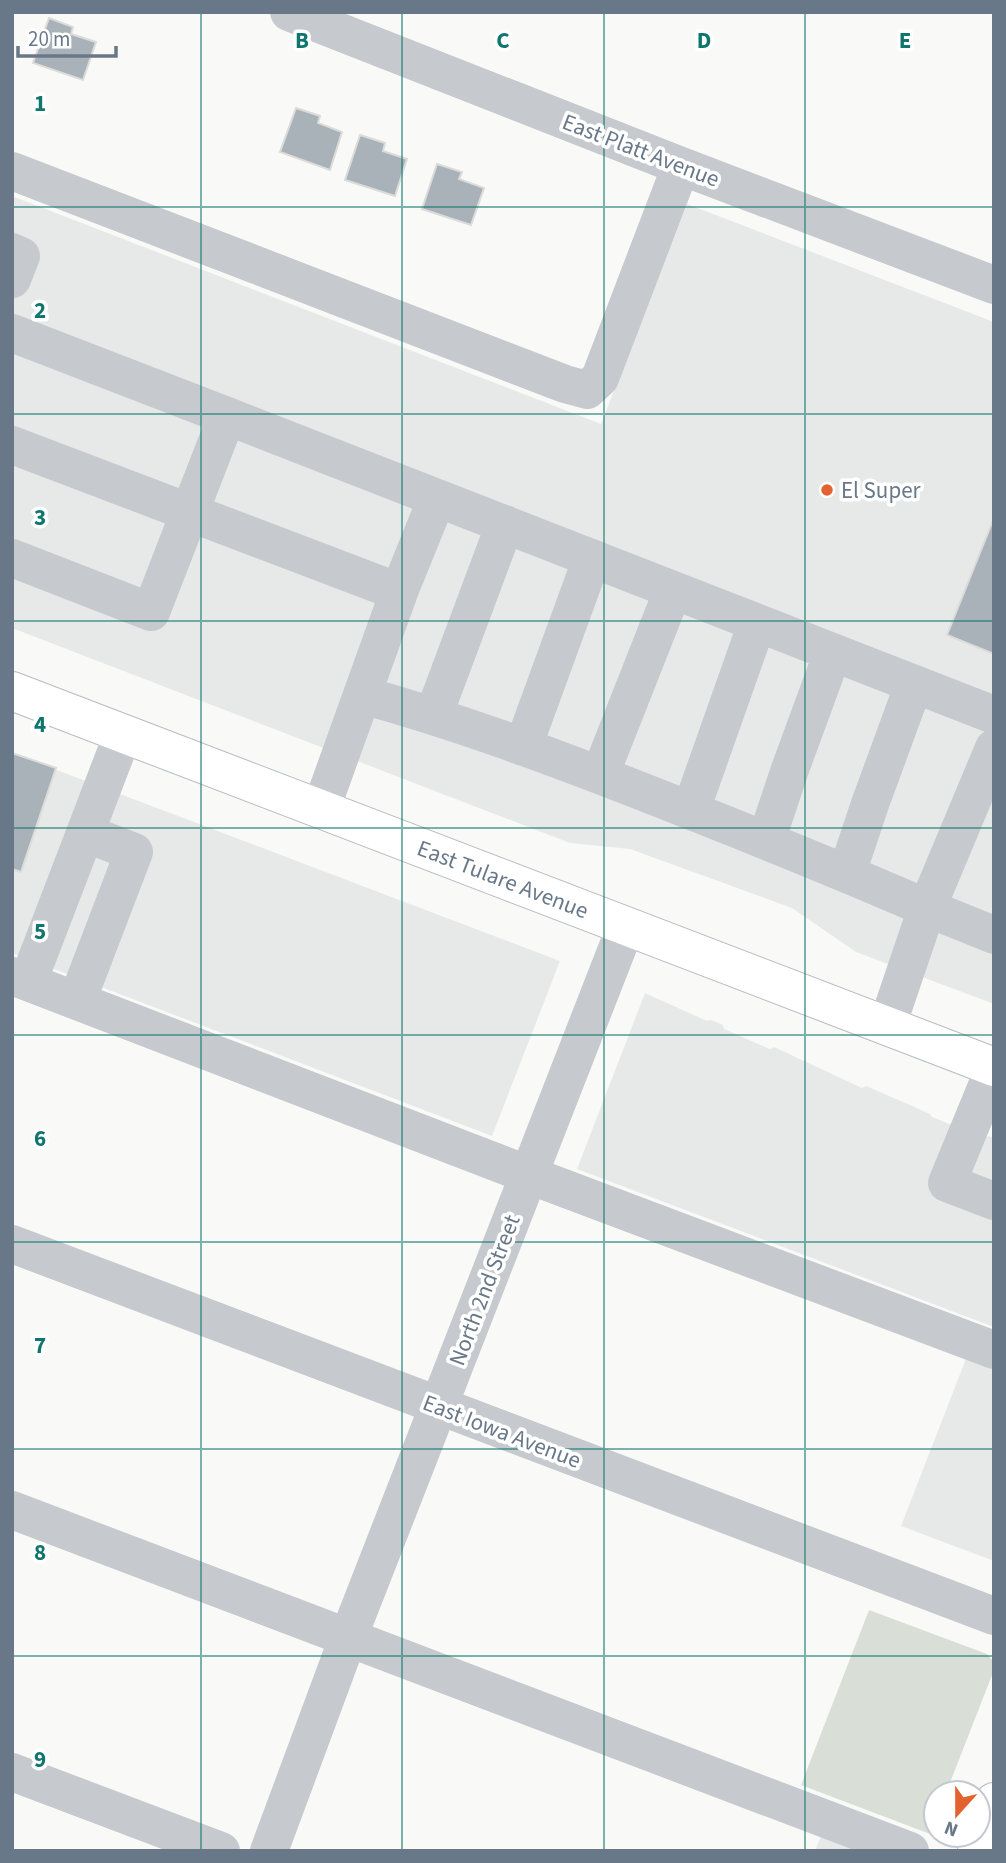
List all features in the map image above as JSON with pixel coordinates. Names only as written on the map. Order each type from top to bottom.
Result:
[{"type":"main road","name":"East Tulare Avenue","points":[[12,691],[994,1068]]},
{"type":"main road","points":[[977,1851],[994,1802]]},
{"type":"street","name":"East Platt Avenue","points":[[289,12],[994,285]]},
{"type":"street","points":[[12,171],[552,379],[587,390],[600,378],[681,166]]},
{"type":"street","points":[[12,252],[21,256],[12,279]]},
{"type":"street","points":[[12,333],[994,715]]},
{"type":"street","points":[[12,558],[151,612],[227,416]]},
{"type":"street","points":[[12,444],[400,592]]},
{"type":"street","points":[[321,809],[437,498]]},
{"type":"street","points":[[434,715],[505,524]]},
{"type":"street","points":[[523,747],[592,558]]},
{"type":"street","points":[[600,775],[673,590]]},
{"type":"street","points":[[691,810],[757,623]]},
{"type":"street","points":[[766,841],[833,652]]},
{"type":"street","points":[[847,873],[914,684]]},
{"type":"street","points":[[362,695],[434,715],[600,775],[847,873],[994,935]]},
{"type":"street","points":[[123,734],[85,833],[20,979],[994,1350]]},
{"type":"street","points":[[887,1026],[927,908],[994,748]]},
{"type":"street","points":[[76,1001],[134,852],[85,833]]},
{"type":"street","name":"North 2nd Street","points":[[269,1851],[348,1639],[626,926]]},
{"type":"street","points":[[994,1068],[947,1183],[994,1201]]},
{"type":"street","name":"East Iowa Avenue","points":[[12,1244],[994,1616]]},
{"type":"street","points":[[12,1510],[910,1851]]},
{"type":"street","points":[[12,1772],[221,1851]]},
{"type":"shaded area","points":[[12,196],[601,424],[687,204],[994,322],[994,1004],[856,952],[792,908],[630,849],[570,843],[12,628]]},
{"type":"shaded area","points":[[12,753],[560,961],[492,1136],[12,953]]},
{"type":"shaded area","points":[[645,993],[707,1021],[723,1025],[724,1029],[770,1049],[774,1047],[862,1088],[866,1086],[932,1117],[985,1138],[994,1138],[994,1327],[577,1169]]},
{"type":"shaded area","points":[[969,1351],[994,1360],[994,1561],[901,1526]]},
{"type":"shaded area","points":[[869,1610],[987,1654],[993,1661],[994,1670],[951,1779],[922,1779],[922,1831],[801,1785]]},
{"type":"shaded area","points":[[825,1826],[889,1851],[815,1851]]},
{"type":"building","points":[[49,18],[73,27],[71,34],[96,42],[83,80],[33,63]]},
{"type":"building","points":[[296,108],[320,116],[318,123],[342,132],[330,170],[280,152]]},
{"type":"building","points":[[360,135],[385,143],[383,151],[407,159],[395,196],[345,180]]},
{"type":"building","points":[[437,164],[462,172],[459,179],[484,188],[471,225],[422,209]]},
{"type":"building","points":[[994,518],[994,654],[947,635]]},
{"type":"building","points":[[12,753],[56,768],[21,872],[12,869]]},
{"type":"place","name":"El Super","points":[[827,490]]}]
